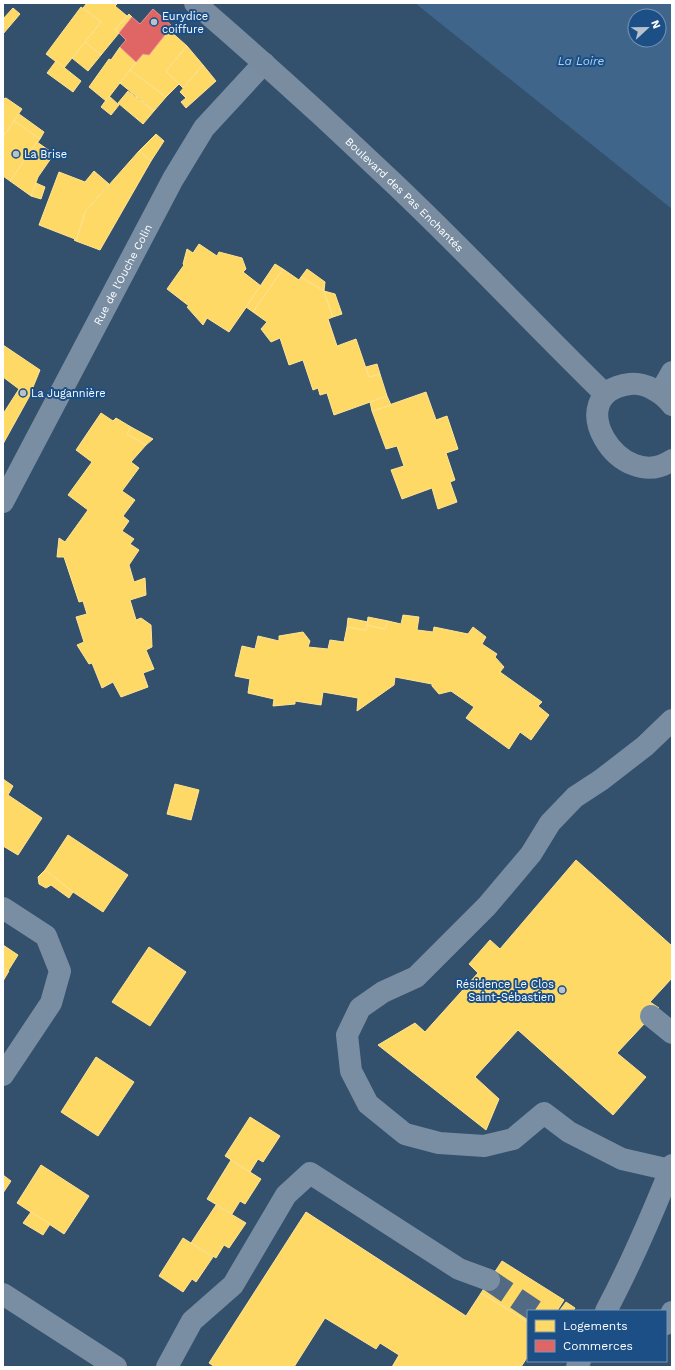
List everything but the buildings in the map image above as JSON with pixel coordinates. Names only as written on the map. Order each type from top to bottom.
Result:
[{"type":"main road","name":"Boulevard des Pas Enchantés","points":[[195,3],[264,63],[386,175],[503,291],[568,360],[605,394]]},
{"type":"main road","points":[[666,399],[647,386],[633,384],[619,385],[605,394],[598,408],[597,422],[602,435],[610,446],[634,466],[654,468],[664,466],[672,460]]},
{"type":"street","name":"Rue de l'Ouche Colin","points":[[3,502],[173,179],[204,128],[264,63]]},
{"type":"street","points":[[666,399],[672,372]]},
{"type":"street","points":[[607,1310],[623,1278],[664,1209],[671,1168],[622,1159],[569,1132],[544,1113],[513,1139],[484,1146],[439,1143],[404,1134],[368,1104],[351,1071],[347,1035],[360,1008],[383,992],[416,977],[487,906],[531,854],[550,823],[575,797],[626,761],[672,720]]},
{"type":"street","points":[[3,908],[46,936],[60,971],[51,1003],[3,1075]]},
{"type":"street","points":[[651,1016],[672,1033]]},
{"type":"street","points":[[167,1367],[192,1321],[232,1285],[286,1195],[310,1173],[459,1269],[489,1280]]},
{"type":"street","points":[[3,1295],[116,1367]]},
{"type":"street","points":[[667,1322],[672,1312]]},
{"type":"water","name":"La Loire","points":[[415,3],[672,3],[672,209]]},
{"type":"tunnel","points":[[489,1280],[534,1310]]},
{"type":"place","name":"Eurydice coiffure","points":[[154,22]]},
{"type":"place","name":"La Brise","points":[[16,154]]},
{"type":"place","name":"La Jugannière","points":[[23,393]]},
{"type":"place","name":"Résidence Le Clos Saint-Sébastien","points":[[562,990]]}]
